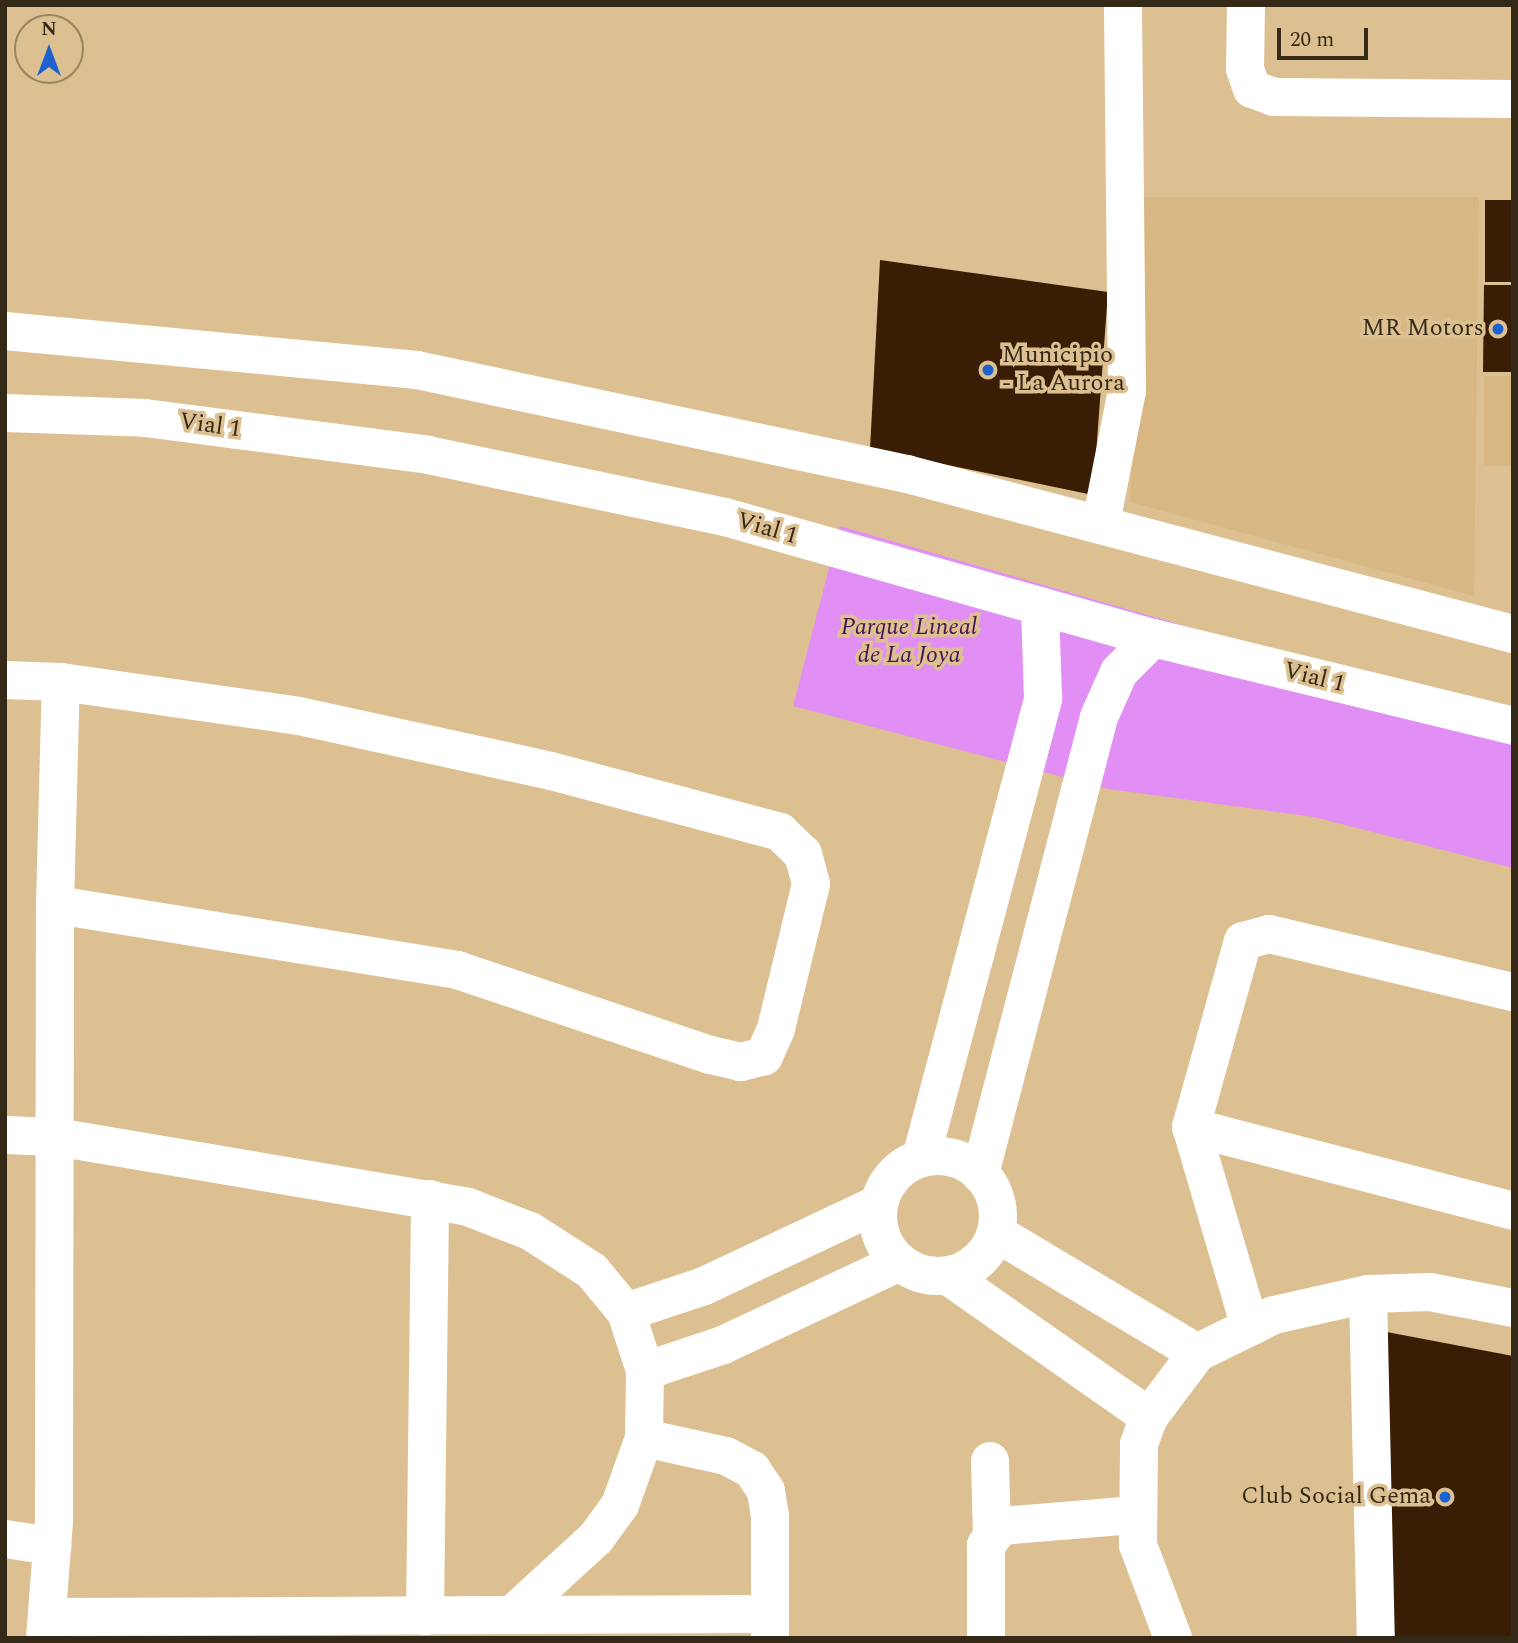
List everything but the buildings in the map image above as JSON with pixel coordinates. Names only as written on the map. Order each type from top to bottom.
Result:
[{"type":"street","points":[[1101,523],[1127,391],[1123,5]]},
{"type":"street","points":[[1246,5],[1244,69],[1252,89],[1274,97],[1513,99]]},
{"type":"street","points":[[5,331],[417,370],[907,474],[1101,523],[1513,634]]},
{"type":"street","name":"Vial 1","points":[[5,413],[145,418],[428,455],[725,517],[1153,638],[1513,726]]},
{"type":"street","points":[[922,1158],[1043,698],[1040,606]]},
{"type":"street","points":[[980,1174],[1099,717],[1119,672],[1153,638]]},
{"type":"street","points":[[5,680],[61,682],[299,716],[714,813],[780,832],[803,854],[811,884],[776,1029],[764,1056],[741,1062],[458,970],[55,905]]},
{"type":"street","points":[[61,682],[55,905],[52,1546],[46,1628],[512,1615],[770,1626],[770,1516],[766,1491],[752,1470],[726,1456],[644,1438]]},
{"type":"street","points":[[1250,1327],[1191,1127],[1236,953],[1254,935],[1513,992]]},
{"type":"street","points":[[1191,1127],[1513,1211]]},
{"type":"street","points":[[5,1135],[56,1137],[430,1199],[530,1231],[592,1270],[626,1312],[645,1371],[644,1438],[620,1505],[604,1527],[570,1567],[512,1615]]},
{"type":"street","points":[[626,1312],[704,1286],[878,1204],[899,1171],[922,1158],[963,1161],[980,1174],[998,1212],[996,1233],[978,1260],[948,1276],[922,1275],[899,1262],[883,1242],[878,1204]]},
{"type":"street","points":[[425,1616],[430,1199]]},
{"type":"street","points":[[996,1233],[1197,1353]]},
{"type":"street","points":[[645,1371],[723,1345],[899,1262]]},
{"type":"street","points":[[948,1276],[1149,1417]]},
{"type":"street","points":[[1173,1638],[1138,1545],[1136,1515],[1139,1444],[1149,1417],[1197,1353],[1275,1315],[1368,1294],[1430,1292],[1513,1308]]},
{"type":"street","points":[[1368,1294],[1376,1638]]},
{"type":"street","points":[[986,1638],[985,1558],[992,1535],[990,1461]]},
{"type":"street","points":[[992,1535],[1016,1520],[1136,1515]]},
{"type":"street","points":[[5,1539],[52,1546]]},
{"type":"shaded area","points":[[1143,197],[1479,197],[1474,596],[1130,502]]},
{"type":"shaded area","points":[[1484,376],[1513,376],[1513,466],[1484,466]]},
{"type":"green space","name":"Parque Lineal de La Joya","points":[[840,526],[1513,721],[1513,868],[1314,817],[1108,789],[793,706]]},
{"type":"place","name":"MR Motors","points":[[1498,329]]},
{"type":"place","name":"Municipio - La Aurora","points":[[988,370]]},
{"type":"place","name":"Club Social Gema","points":[[1445,1497]]}]
